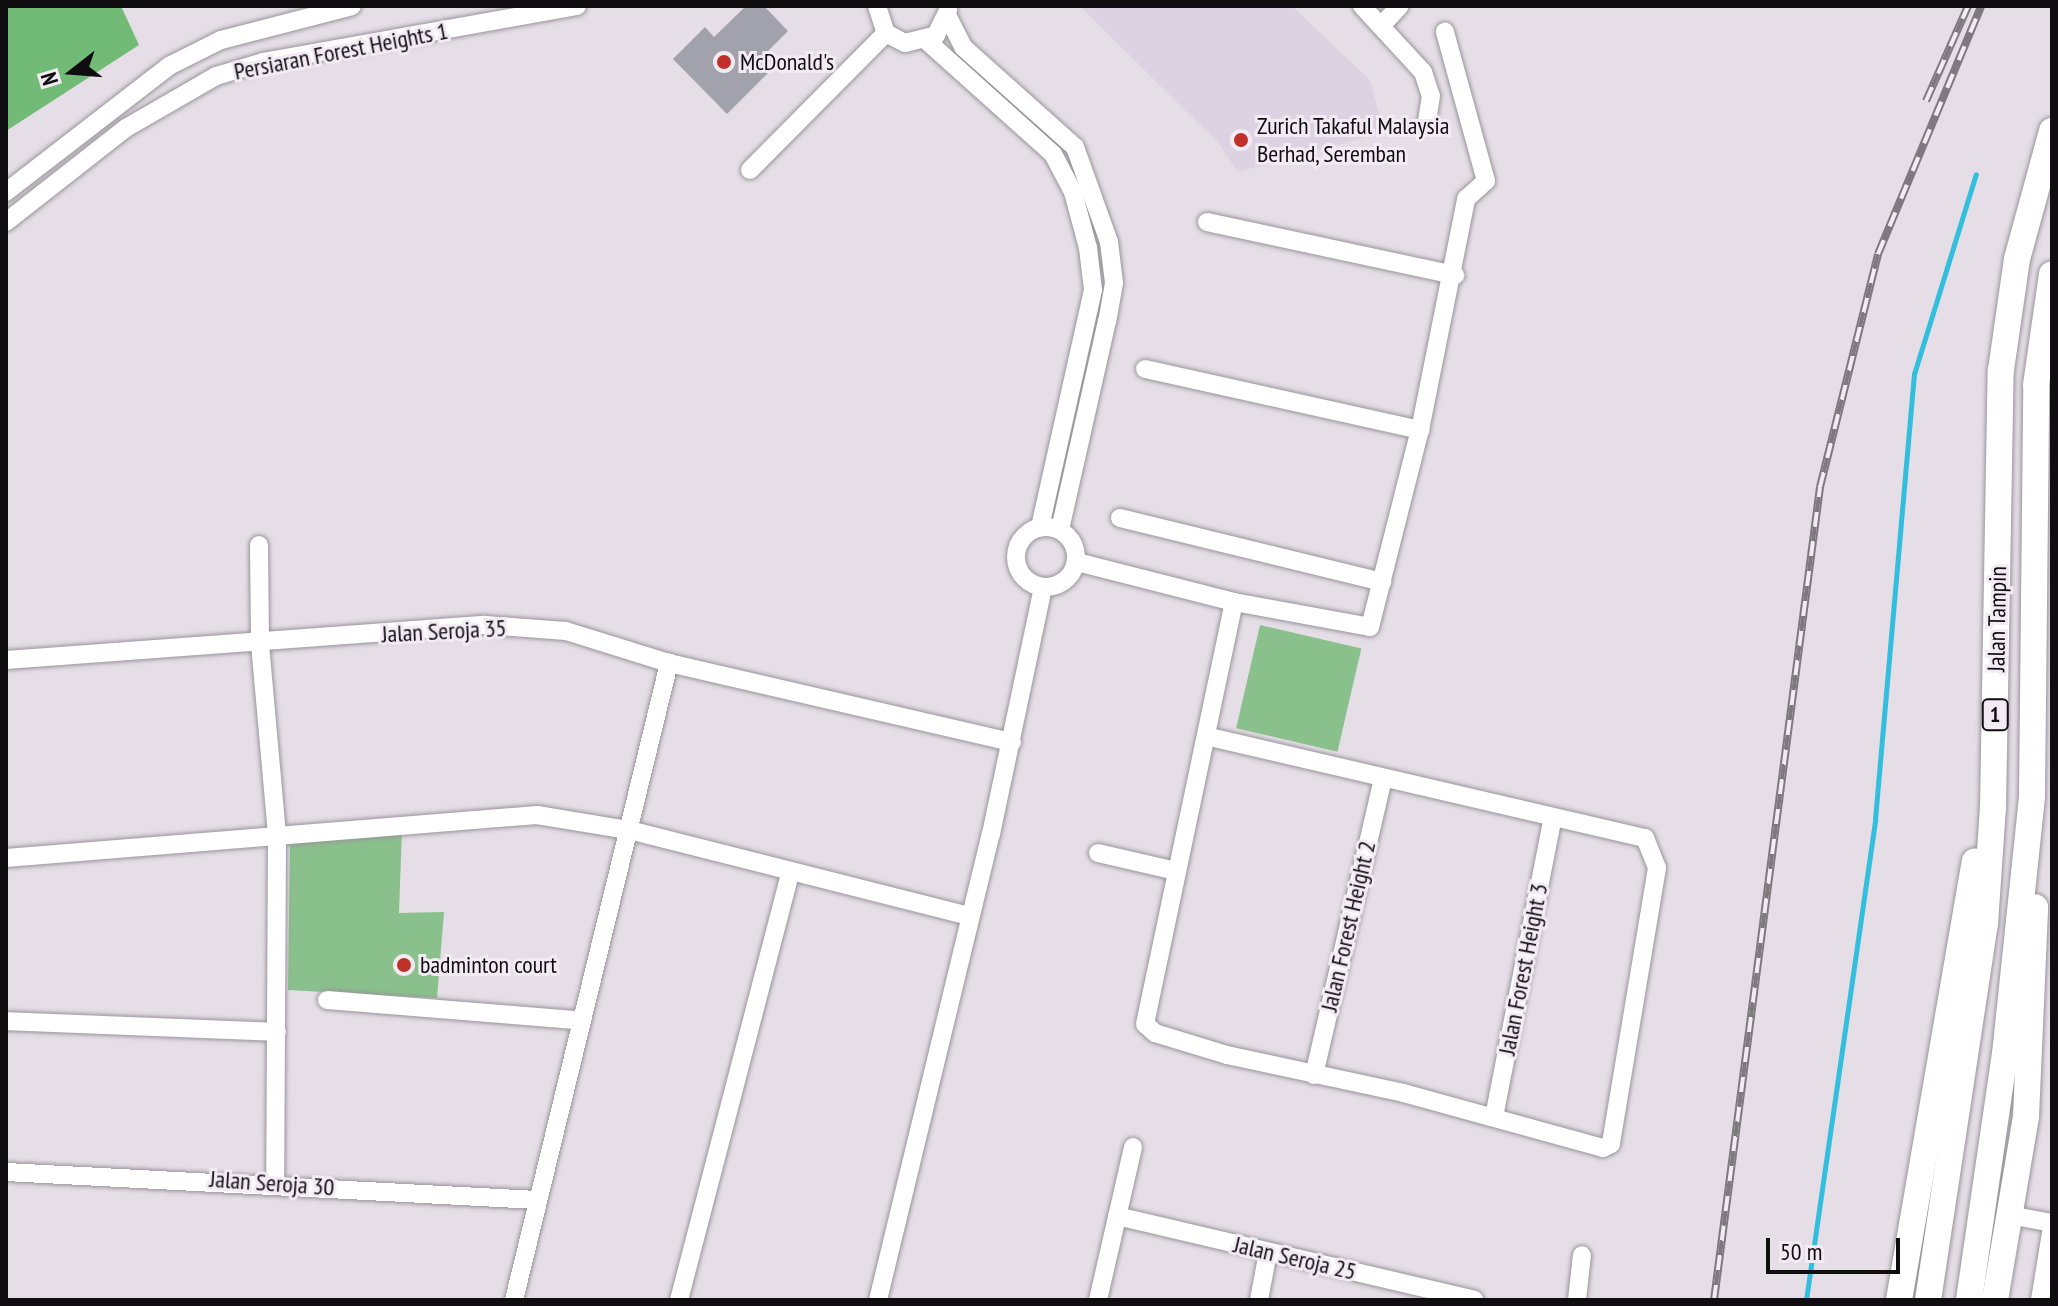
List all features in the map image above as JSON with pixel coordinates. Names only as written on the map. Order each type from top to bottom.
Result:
[{"type":"highway","name":"Jalan Tampin","points":[[1928,1300],[1974,1027],[1993,808],[2001,370],[2017,259],[2052,131]]},
{"type":"highway","name":"Jalan Tampin","points":[[1969,1300],[2005,1054],[2032,795],[2036,385],[2052,274]]},
{"type":"highway","points":[[1995,1300],[2026,1117],[2037,964],[2032,795]]},
{"type":"highway","points":[[1899,1300],[1981,828],[1993,808]]},
{"type":"street","name":"Persiaran Forest Heights 1","points":[[6,192],[169,66],[221,40],[352,6]]},
{"type":"street","name":"Persiaran Forest Heights 1","points":[[6,222],[126,128],[216,76],[263,62],[577,6]]},
{"type":"street","points":[[877,6],[886,33],[905,43],[927,41],[1053,154],[1073,192],[1088,248],[1093,290],[1040,527]]},
{"type":"street","points":[[1362,6],[1423,72],[1431,96],[1427,122]]},
{"type":"street","points":[[1382,25],[1400,6]]},
{"type":"street","points":[[927,41],[948,11]]},
{"type":"street","points":[[948,11],[963,47],[1075,147],[1109,242],[1114,283],[1060,529]]},
{"type":"street","points":[[1077,562],[1234,602],[1370,627],[1455,275],[1466,199],[1486,181],[1445,32]]},
{"type":"street","points":[[750,170],[886,33]]},
{"type":"street","points":[[1207,222],[1455,275]]},
{"type":"street","points":[[1145,369],[1420,430]]},
{"type":"street","points":[[1120,518],[1382,582]]},
{"type":"street","points":[[1040,527],[1060,529],[1074,543],[1077,562],[1061,584],[1043,588],[1026,579],[1016,554],[1024,536],[1040,527]]},
{"type":"street","points":[[259,545],[260,644],[277,836],[275,1183]]},
{"type":"street","points":[[878,1300],[1012,742],[1043,588]]},
{"type":"street","points":[[1210,737],[1552,821],[1645,838],[1657,859],[1612,1141],[1603,1148],[1494,1117],[1227,1055],[1155,1033],[1145,1024],[1176,871],[1210,737],[1234,602]]},
{"type":"street","name":"Jalan Seroja 35","points":[[6,660],[260,644],[485,625],[566,631],[669,663],[1012,742]]},
{"type":"street","points":[[514,1300],[578,1020],[629,830],[669,663]]},
{"type":"street","name":"Jalan Forest Height 2","points":[[1314,1075],[1383,778]]},
{"type":"street","points":[[6,858],[537,815],[629,830],[790,874],[969,916]]},
{"type":"street","name":"Jalan Forest Height 3","points":[[1494,1117],[1552,821]]},
{"type":"street","points":[[1098,853],[1176,871]]},
{"type":"street","points":[[679,1300],[790,874]]},
{"type":"street","points":[[327,1000],[578,1020]]},
{"type":"street","points":[[6,1021],[277,1032]]},
{"type":"street","points":[[1098,1300],[1133,1147]]},
{"type":"street","name":"Jalan Seroja 30","points":[[6,1172],[275,1183],[537,1200]]},
{"type":"street","points":[[2009,1215],[2052,1225],[2040,1300]]},
{"type":"street","name":"Jalan Seroja 25","points":[[1117,1216],[1268,1252],[1415,1293],[1474,1300]]},
{"type":"street","points":[[1259,1300],[1268,1252]]},
{"type":"street","points":[[1577,1300],[1582,1255]]},
{"type":"shaded area","points":[[1080,6],[1292,6],[1370,80],[1384,132],[1238,172],[1219,144]]},
{"type":"green space","points":[[6,6],[121,6],[139,45],[6,131]]},
{"type":"green space","points":[[1260,625],[1361,648],[1337,752],[1236,728]]},
{"type":"green space","points":[[402,829],[399,913],[444,912],[437,998],[288,990],[290,838]]},
{"type":"building","name":"McDonald's","points":[[746,6],[764,6],[788,31],[765,54],[776,65],[727,114],[673,59],[705,27],[714,37]]},
{"type":"waterway","points":[[1806,1300],[1875,819],[1914,374],[1976,174]]},
{"type":"railway","points":[[1926,101],[1968,6]]},
{"type":"railway","points":[[1714,1300],[1820,487],[1878,254],[1981,6]]},
{"type":"place","name":"McDonald's","points":[[724,62]]},
{"type":"place","name":"Zurich Takaful Malaysia Berhad, Seremban","points":[[1241,140]]},
{"type":"place","name":"badminton court","points":[[404,965]]}]
